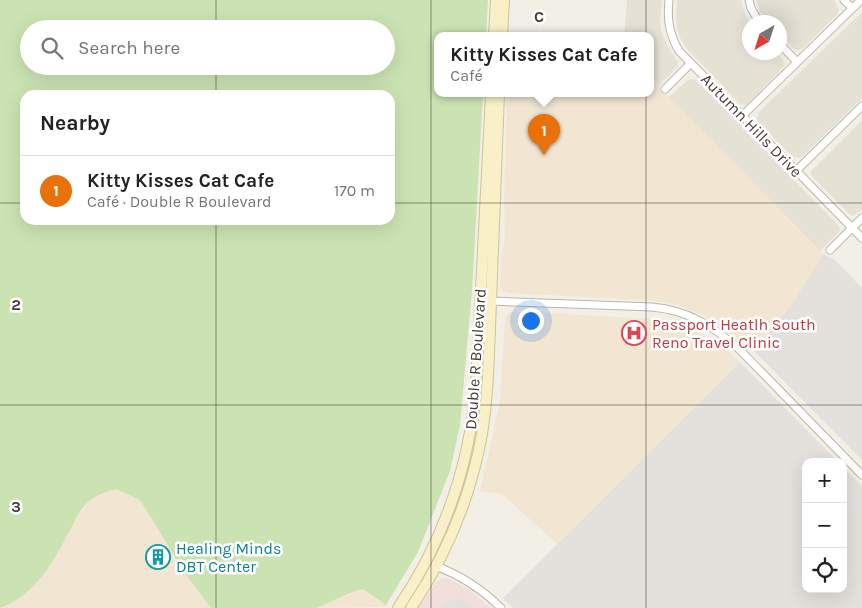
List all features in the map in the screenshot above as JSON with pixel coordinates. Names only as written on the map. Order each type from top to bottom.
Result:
[{"type":"main road","points":[[494,32],[496,0]]},
{"type":"main road","points":[[502,32],[504,0]]},
{"type":"main road","name":"Double R Boulevard","points":[[398,608],[421,571],[438,538],[452,502],[463,466],[474,408],[491,97]]},
{"type":"main road","name":"Double R Boulevard","points":[[411,608],[436,566],[459,516],[472,479],[480,440],[488,375],[499,97]]},
{"type":"street","name":"Autumn Hills Drive","points":[[669,0],[670,33],[679,51],[862,238]]},
{"type":"street","points":[[749,0],[755,15]]},
{"type":"street","points":[[844,0],[852,8]]},
{"type":"street","points":[[742,116],[861,0]]},
{"type":"street","points":[[787,51],[797,62]]},
{"type":"street","points":[[665,88],[691,63]]},
{"type":"street","points":[[796,171],[862,106]]},
{"type":"street","points":[[830,250],[862,218]]},
{"type":"street","points":[[480,301],[667,308],[689,315],[720,332],[742,351],[862,475]]},
{"type":"street","points":[[436,566],[462,577],[477,586],[502,608]]},
{"type":"shaded area","points":[[627,0],[662,0],[661,30],[669,49],[678,62],[678,66],[659,85],[654,81],[654,32],[624,32]]},
{"type":"shaded area","points":[[677,0],[741,0],[746,15],[742,15],[742,60],[783,60],[785,65],[746,105],[740,104],[687,49],[681,40],[677,28]]},
{"type":"shaded area","points":[[756,0],[834,0],[839,10],[837,15],[802,49],[798,50],[787,42],[787,15],[762,15]]},
{"type":"shaded area","points":[[862,12],[862,98],[801,158],[793,157],[758,122],[759,112]]},
{"type":"shaded area","points":[[688,80],[696,80],[838,225],[839,232],[820,251],[669,97]]},
{"type":"shaded area","points":[[654,81],[823,254],[793,303],[752,349],[707,317],[681,306],[642,300],[508,293],[503,291],[500,287],[501,256],[505,238],[504,199],[507,97],[654,97]]},
{"type":"shaded area","points":[[862,120],[862,210],[853,216],[811,175],[811,171]]},
{"type":"shaded area","points":[[823,254],[835,260],[862,288],[862,460],[752,349],[793,303]]},
{"type":"shaded area","points":[[511,312],[652,319],[680,325],[699,333],[724,348],[740,362],[557,544],[502,494],[480,491],[500,402],[505,318]]},
{"type":"shaded area","points":[[740,362],[834,458],[802,458],[802,593],[847,593],[847,471],[862,486],[862,608],[513,608],[503,598]]},
{"type":"shaded area","points":[[812,452],[819,458],[807,458]]},
{"type":"shaded area","points":[[802,463],[802,486],[791,475]]},
{"type":"shaded area","points":[[847,476],[862,491],[862,520],[847,505]]},
{"type":"shaded area","points":[[116,489],[140,500],[186,575],[211,608],[0,608],[13,603],[75,522],[86,504],[100,493]]},
{"type":"shaded area","points":[[444,578],[450,579],[468,589],[491,608],[418,608],[437,581]]},
{"type":"shaded area","points":[[363,589],[389,607],[317,608],[352,592]]},
{"type":"shaded area","points":[[462,599],[474,608],[441,608],[449,600]]},
{"type":"green space","points":[[0,0],[488,0],[486,32],[434,32],[434,97],[483,97],[472,291],[460,425],[450,471],[418,552],[386,605],[363,589],[317,608],[211,608],[186,575],[140,500],[116,489],[97,496],[86,504],[42,576],[23,595],[0,608]]},
{"type":"place","name":"Kitty Kisses Cat Cafe","points":[[544,155]]},
{"type":"place","name":"Passport Heatlh South Reno Travel Clinic","points":[[634,333]]},
{"type":"place","name":"Healing Minds DBT Center","points":[[158,557]]}]
